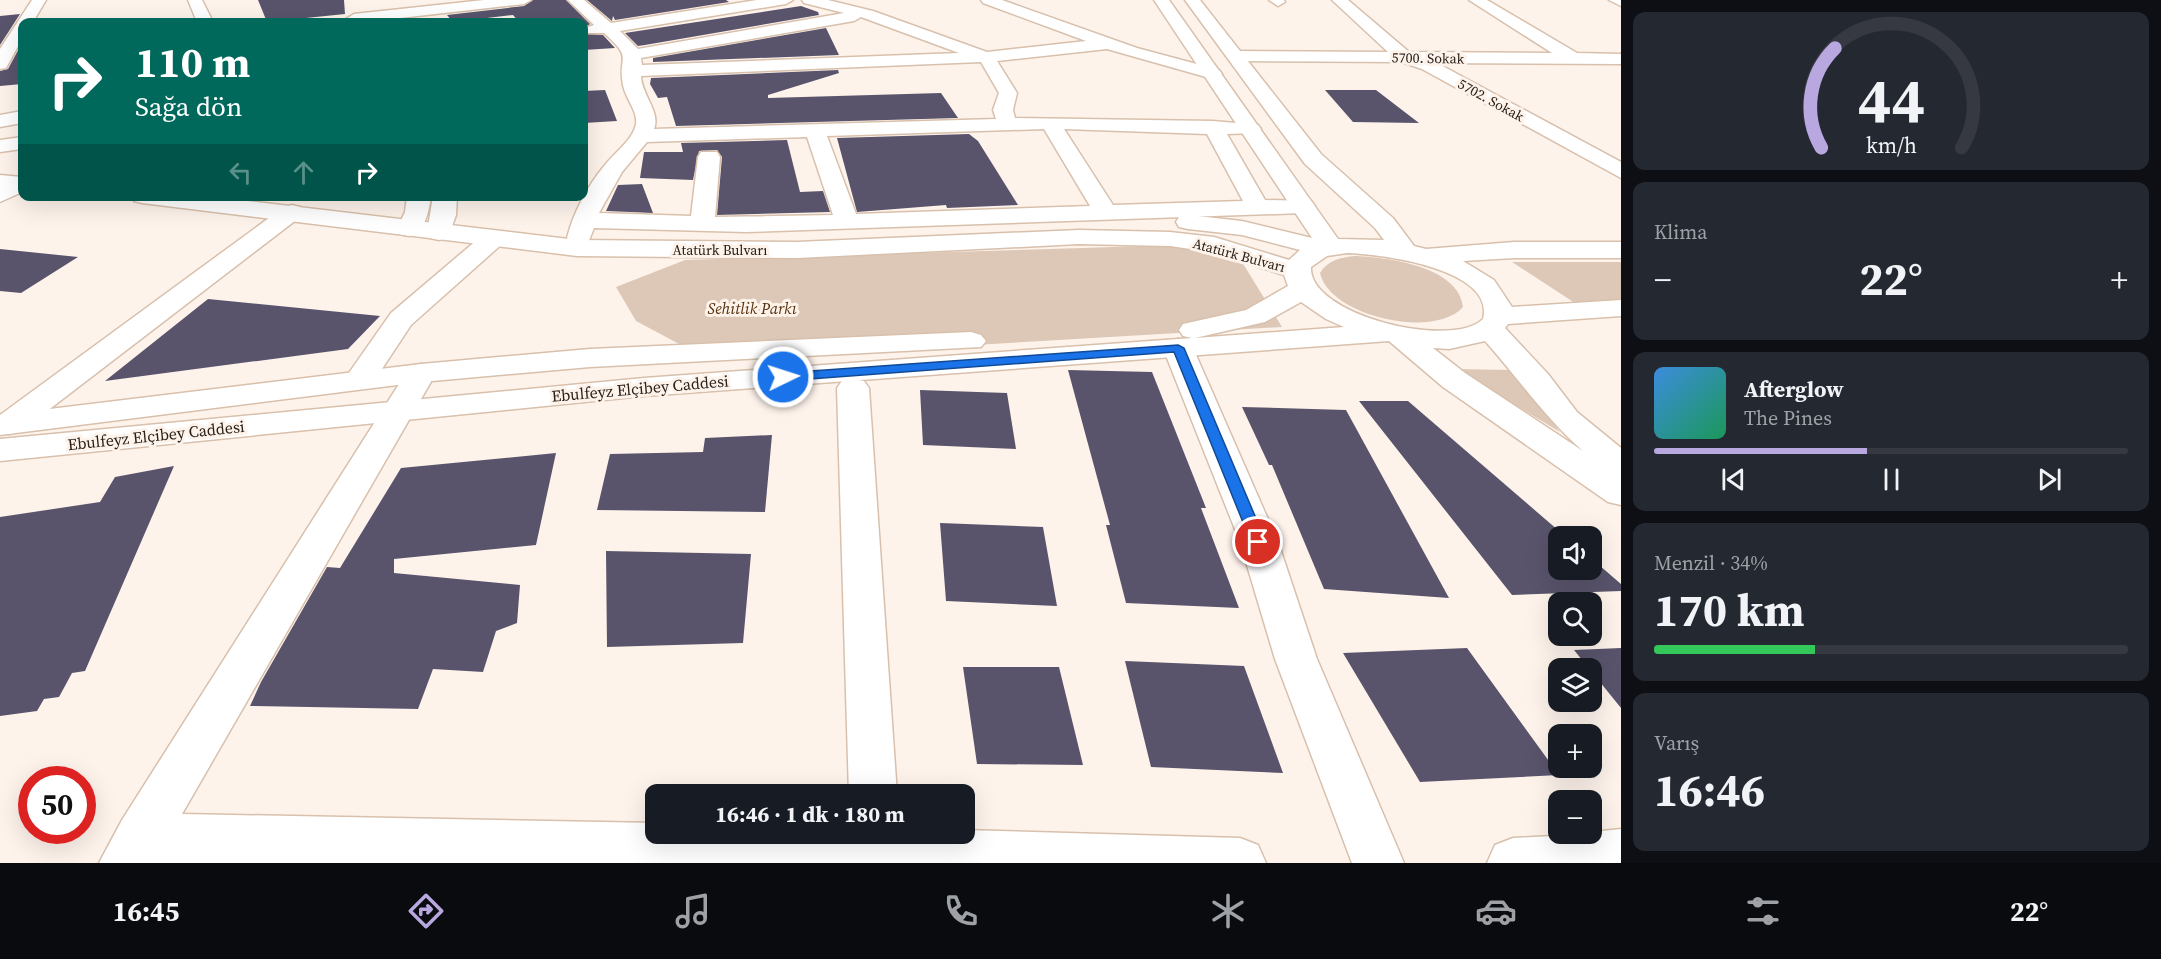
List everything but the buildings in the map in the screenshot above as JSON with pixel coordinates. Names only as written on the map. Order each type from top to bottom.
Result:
[{"type":"street","points":[[28,18],[39,0]]},
{"type":"street","points":[[195,0],[203,18]]},
{"type":"street","points":[[396,18],[437,15],[524,0]]},
{"type":"street","points":[[575,0],[629,47],[633,63],[632,86],[645,115],[646,124],[641,136],[612,170],[580,234]]},
{"type":"street","points":[[588,31],[786,0]]},
{"type":"street","points":[[809,0],[868,14],[986,57],[1008,93],[1008,101],[1003,110],[1007,124]]},
{"type":"street","points":[[988,0],[1108,44],[1214,74]]},
{"type":"street","points":[[1161,0],[1214,74],[1328,247],[1365,245],[1413,253],[1458,269],[1485,288],[1499,307],[1494,323]]},
{"type":"street","points":[[1192,0],[1313,159],[1384,223],[1413,253],[1621,250]]},
{"type":"street","name":"5702. Sokak","points":[[1339,0],[1405,58],[1428,65],[1453,78],[1621,171]]},
{"type":"street","points":[[1476,0],[1573,59]]},
{"type":"street","points":[[1616,0],[1621,3]]},
{"type":"street","points":[[346,3],[353,18]]},
{"type":"street","points":[[633,63],[868,14]]},
{"type":"street","points":[[7,54],[18,35]]},
{"type":"street","points":[[633,63],[986,57],[1108,44]]},
{"type":"street","name":"5700. Sokak","points":[[1234,56],[1621,59]]},
{"type":"street","points":[[0,121],[18,118]]},
{"type":"street","points":[[641,136],[1050,123],[1251,129]]},
{"type":"street","points":[[1050,123],[1105,212]]},
{"type":"street","points":[[1213,127],[1257,206]]},
{"type":"street","points":[[815,131],[847,220]]},
{"type":"street","points":[[0,146],[18,144]]},
{"type":"street","points":[[702,222],[709,157]]},
{"type":"street","points":[[0,167],[16,180],[0,195]]},
{"type":"street","name":"Atatürk Bulvarı","points":[[241,201],[415,212],[580,234],[797,250],[1079,237],[1170,239],[1214,245],[1300,280]]},
{"type":"street","points":[[3,433],[300,204]]},
{"type":"street","points":[[580,234],[702,222],[746,225],[1303,206]]},
{"type":"street","name":"Atatürk Bulvarı","points":[[443,215],[493,239],[580,234],[1141,220],[1242,228],[1328,247]]},
{"type":"street","points":[[359,380],[401,319],[493,239]]},
{"type":"street","name":"Ebulfeyz Elçibey Caddesi","points":[[3,433],[359,380],[590,358],[1178,332],[1223,325],[1255,316],[1300,280],[1299,262],[1306,255],[1328,247]]},
{"type":"street","points":[[1300,280],[1313,299],[1345,318],[1394,334],[1453,339],[1474,336],[1494,323],[1621,308]]},
{"type":"street","points":[[1494,323],[1566,419],[1621,466]]},
{"type":"street","points":[[1394,334],[1454,380],[1621,493]]},
{"type":"street","name":"Ebulfeyz Elçibey Caddesi","points":[[3,433],[397,410],[644,387],[1394,334]]},
{"type":"street","points":[[1178,348],[1258,542],[1296,659],[1378,863]]},
{"type":"street","points":[[132,850],[421,373]]},
{"type":"street","points":[[853,388],[872,784]]},
{"type":"street","points":[[132,850],[876,850],[1240,863]]},
{"type":"street","points":[[1513,863],[1621,854]]},
{"type":"green space","name":"Sehitlik Parkı","points":[[1180,245],[1234,249],[1282,327],[750,358],[696,353],[636,321],[616,287],[685,260]]},
{"type":"green space","points":[[1354,256],[1401,262],[1435,273],[1449,282],[1458,293],[1463,307],[1449,317],[1430,322],[1407,322],[1362,311],[1342,301],[1328,288],[1320,273],[1334,260]]},
{"type":"green space","points":[[1512,262],[1621,262],[1621,302],[1581,307]]},
{"type":"green space","points":[[1456,369],[1511,370],[1560,432]]},
{"type":"route","points":[[783,377],[1178,348],[1258,542]]}]
